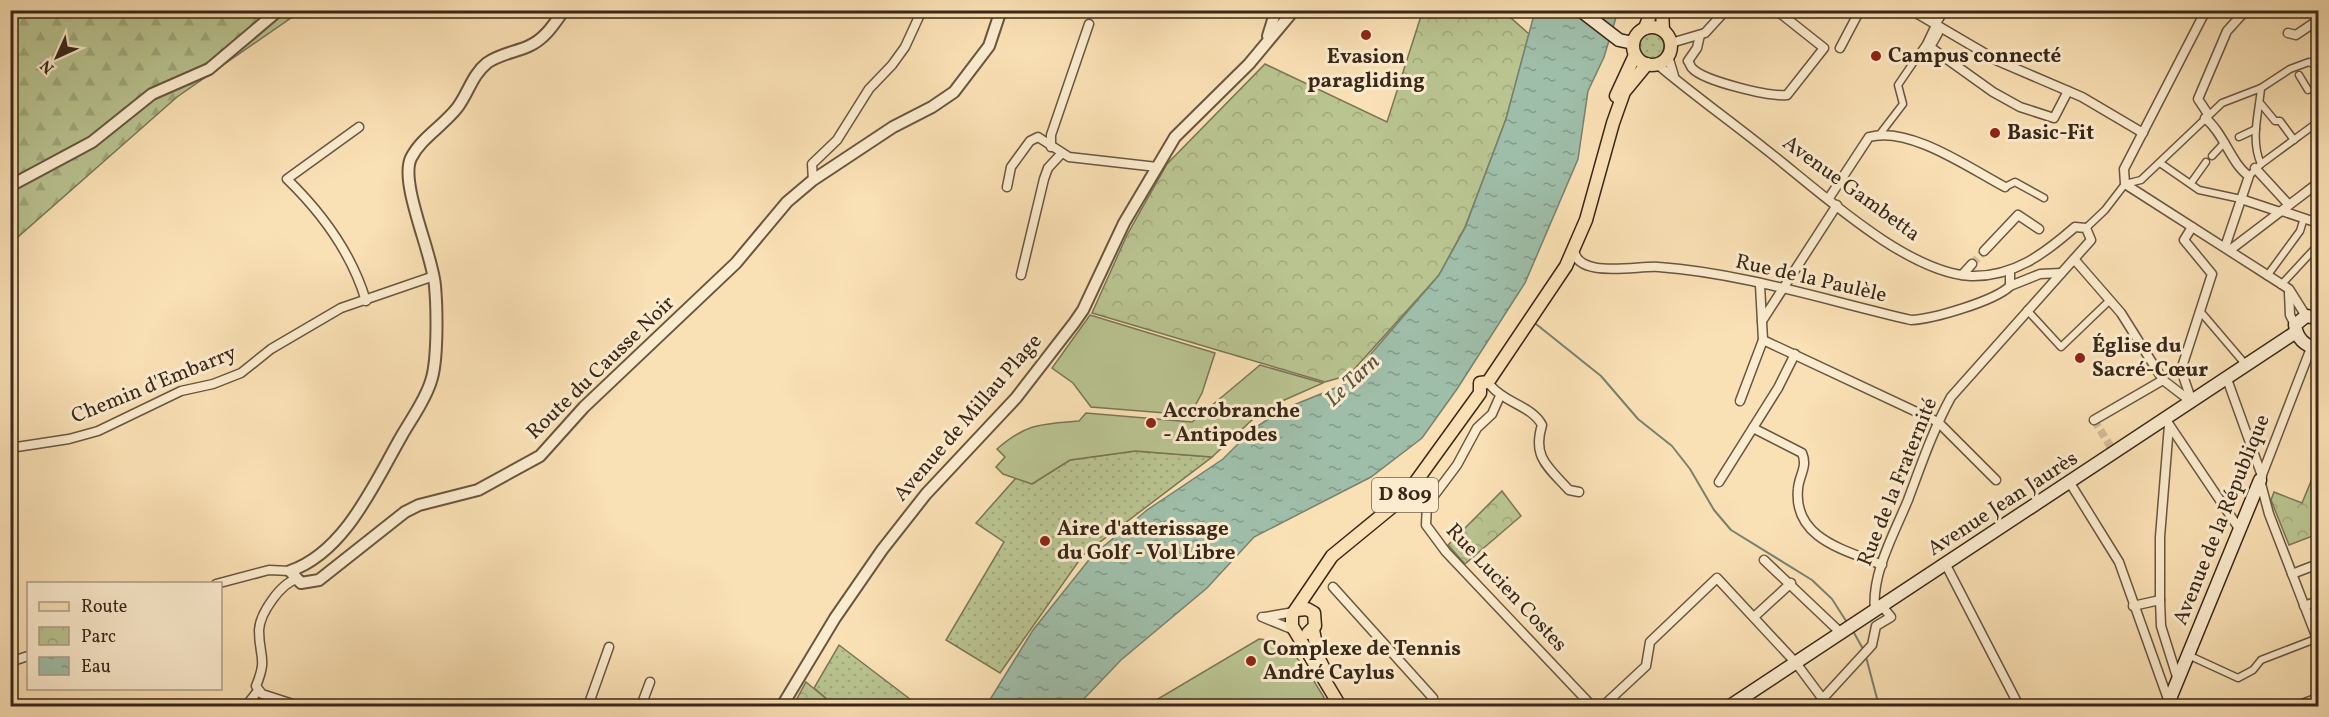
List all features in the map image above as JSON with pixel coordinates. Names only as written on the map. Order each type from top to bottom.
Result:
[{"type":"main road","points":[[1580,10],[1652,64],[1668,56],[1671,43],[1664,30],[1662,10]]},
{"type":"main road","points":[[1634,49],[1637,34],[1645,28],[1652,10]]},
{"type":"main road","points":[[1645,28],[1657,27],[1664,30]]},
{"type":"main road","name":"D 809","points":[[1551,287],[1580,221],[1613,104],[1634,49]]},
{"type":"main road","name":"D 809","points":[[1295,611],[1332,556],[1412,488],[1490,390],[1530,318],[1566,266],[1586,220],[1612,123],[1624,92],[1652,64]]},
{"type":"main road","name":"Avenue Jean Jaurès","points":[[1730,706],[2070,483],[2113,451],[2167,422],[2189,400],[2227,379],[2312,317]]},
{"type":"main road","points":[[2296,328],[2304,344],[2315,348]]},
{"type":"main road","name":"Avenue de la République","points":[[2168,704],[2261,478]]},
{"type":"main road","name":"D 809","points":[[1314,582],[1311,610],[1316,622],[1313,630],[1319,659],[1347,706]]},
{"type":"main road","points":[[1311,610],[1303,608],[1295,611],[1291,623],[1340,706]]},
{"type":"main road","points":[[1296,631],[1306,634],[1313,630]]},
{"type":"street","points":[[10,186],[92,142],[152,94],[209,69],[279,10]]},
{"type":"street","points":[[246,706],[257,692],[256,686],[264,665],[259,629],[262,621],[285,584],[319,555],[339,534],[371,490],[426,393],[434,368],[434,276],[410,189],[408,167],[411,158],[420,144],[458,108],[472,80],[486,64],[531,45],[548,32],[564,10]]},
{"type":"street","points":[[813,180],[812,164],[819,154],[837,140],[868,89],[892,66],[905,47],[922,10]]},
{"type":"street","name":"Route du Causse Noir","points":[[294,575],[306,585],[319,580],[405,512],[419,505],[478,490],[540,456],[584,407],[736,263],[777,213],[813,180],[893,127],[932,107],[954,92],[989,46],[1000,10]]},
{"type":"street","name":"Avenue de Millau Plage","points":[[1266,42],[1276,10]]},
{"type":"street","name":"Avenue de Millau Plage","points":[[782,706],[835,618],[882,550],[926,494],[1017,398],[1083,310],[1124,222],[1182,128],[1249,64],[1294,10]]},
{"type":"street","points":[[1671,43],[1700,35],[1711,29],[1726,10]]},
{"type":"street","points":[[1700,35],[1697,48],[1688,61],[1693,69],[1707,76],[1774,96],[1787,95],[1824,48],[1776,10]]},
{"type":"street","points":[[1840,48],[1860,10]]},
{"type":"street","points":[[1911,10],[1998,61],[2068,91],[2143,133]]},
{"type":"street","points":[[1880,134],[1903,104],[1898,85],[1926,44],[1944,10]]},
{"type":"street","points":[[2125,184],[2124,169],[2206,10]]},
{"type":"street","points":[[2246,10],[2227,31],[2198,99],[2206,116],[2242,171],[2249,176]]},
{"type":"street","points":[[2288,33],[2296,34],[2318,20]]},
{"type":"street","points":[[1051,147],[1051,135],[1089,24]]},
{"type":"street","points":[[1935,26],[1938,33],[1930,47],[1993,92],[2020,107],[2054,117],[2068,91]]},
{"type":"street","points":[[1668,56],[1674,76]]},
{"type":"street","points":[[2086,228],[2106,210],[2125,184],[2141,180],[2206,116],[2222,104],[2261,88],[2290,69],[2309,62],[2313,64],[2319,62]]},
{"type":"street","name":"Avenue Gambetta","points":[[1652,64],[1674,76],[1837,205],[1911,257],[1929,266],[1962,275],[2010,271],[2045,253],[2075,227],[2086,228]]},
{"type":"street","points":[[2299,75],[2308,90]]},
{"type":"street","points":[[2261,88],[2261,104],[2256,118],[2258,166],[2283,210]]},
{"type":"street","points":[[2261,104],[2275,121],[2280,120],[2294,140]]},
{"type":"street","points":[[2227,249],[2249,176],[2258,166],[2319,122]]},
{"type":"street","points":[[359,127],[287,179],[326,222],[358,274],[366,301]]},
{"type":"street","points":[[2239,137],[2256,129]]},
{"type":"street","points":[[1829,198],[1869,137],[1880,134],[1923,143],[2005,187],[2015,182],[2044,198]]},
{"type":"street","points":[[1007,187],[1011,166],[1034,138],[1038,137],[1061,154],[1157,167]]},
{"type":"street","points":[[2212,156],[2225,142]]},
{"type":"street","points":[[1021,275],[1044,179],[1048,168],[1061,154]]},
{"type":"street","points":[[2191,183],[2206,162]]},
{"type":"street","points":[[2160,163],[2199,190],[2283,210],[2319,223]]},
{"type":"street","points":[[2227,249],[2319,183]]},
{"type":"street","points":[[2125,184],[2285,287],[2312,317]]},
{"type":"street","points":[[1762,321],[1837,205]]},
{"type":"street","points":[[1984,251],[2018,215],[2039,229]]},
{"type":"street","points":[[2267,276],[2300,231],[2304,218]]},
{"type":"street","points":[[2189,400],[2189,393],[2181,370],[2212,274],[2192,253],[2184,240],[2192,227]]},
{"type":"street","name":"Rue de la Fraternité","points":[[1826,703],[1872,645],[1876,626],[1891,617],[1878,608],[1875,591],[1882,565],[1938,422],[1951,397],[2091,240],[2086,228]]},
{"type":"street","points":[[2296,328],[2290,315],[2285,287],[2319,245]]},
{"type":"street","points":[[1574,246],[1574,254],[1582,264]]},
{"type":"street","points":[[2074,259],[2136,334],[2163,381],[2189,400]]},
{"type":"street","name":"Rue de la Paulèle","points":[[1566,266],[1582,264],[1593,269],[1659,267],[1760,285],[1911,320],[1927,320],[1997,297],[2010,286],[2040,274],[2061,273]]},
{"type":"street","points":[[1962,275],[1972,264]]},
{"type":"street","points":[[2010,271],[2010,286]]},
{"type":"street","name":"Chemin d'Embarry","points":[[10,448],[69,439],[98,431],[180,391],[213,384],[241,373],[271,349],[341,309],[411,282],[434,276]]},
{"type":"street","points":[[1740,401],[1763,340],[1760,285]]},
{"type":"street","points":[[2027,310],[2061,347],[2110,300]]},
{"type":"street","points":[[2200,312],[2247,365]]},
{"type":"street","points":[[1763,340],[1938,422],[1996,480]]},
{"type":"street","name":"Avenue de la République","points":[[2261,478],[2315,348]]},
{"type":"street","points":[[1719,482],[1778,388],[1795,354]]},
{"type":"street","points":[[2188,655],[2238,678],[2253,670],[2261,660],[2318,640],[2269,514],[2261,478],[2227,379]]},
{"type":"street","points":[[2094,420],[2163,381]]},
{"type":"street","points":[[1490,390],[1538,417],[1542,425],[1537,441],[1539,452],[1569,490],[1579,492]]},
{"type":"street","name":"Rue Lucien Costes","points":[[1490,390],[1492,414],[1478,428],[1457,465],[1427,506],[1426,525],[1446,552],[1592,706]]},
{"type":"street","points":[[2167,422],[2240,530]]},
{"type":"street","points":[[2167,422],[2160,537],[2161,626],[2178,680]]},
{"type":"street","points":[[1753,428],[1802,453],[1806,462],[1798,488],[1799,504],[1803,520],[1814,534],[1827,543],[1882,565]]},
{"type":"street","points":[[2070,483],[2119,562],[2168,704]]},
{"type":"street","points":[[2251,503],[2259,503],[2269,514]]},
{"type":"street","points":[[1764,560],[1791,583],[1841,633]]},
{"type":"street","points":[[2292,574],[2319,564]]},
{"type":"street","points":[[1946,565],[2019,706]]},
{"type":"street","points":[[222,582],[269,570],[294,575]]},
{"type":"street","points":[[1603,706],[1646,666],[1650,642],[1718,578],[1796,663],[1826,703],[1816,706]]},
{"type":"street","points":[[1754,617],[1791,583]]},
{"type":"street","points":[[1334,587],[1433,698]]},
{"type":"street","points":[[2133,606],[2160,600]]},
{"type":"street","points":[[2304,606],[2319,601]]},
{"type":"street","points":[[1295,611],[1262,617],[1296,631]]},
{"type":"street","points":[[588,706],[609,647]]},
{"type":"street","points":[[10,662],[27,656]]},
{"type":"street","points":[[641,706],[650,682]]},
{"type":"street","points":[[257,692],[298,706]]},
{"type":"street","points":[[2296,706],[2319,698]]},
{"type":"green space","points":[[11,11],[301,11],[177,97],[11,243]]},
{"type":"green space","points":[[1429,11],[1503,11],[1529,34],[1506,119],[1465,227],[1439,275],[1349,375],[1325,382],[1092,313],[1127,235],[1167,164],[1265,64],[1387,122],[1421,16]]},
{"type":"green space","points":[[1651,33],[1660,37],[1664,46],[1660,55],[1651,59],[1642,55],[1638,46],[1642,37]]},
{"type":"green space","points":[[1090,315],[1215,353],[1202,393],[1190,415],[1091,407],[1073,383],[1052,368]]},
{"type":"green space","name":"Accrobranche - Antipodes","points":[[1260,365],[1323,383],[1264,409],[1212,457],[1135,451],[1070,460],[1032,484],[1003,474],[996,467],[1005,457],[997,449],[1017,434],[1044,424],[1079,421],[1086,413],[1192,422]]},
{"type":"green space","points":[[1135,451],[1212,457],[1083,555],[1000,673],[946,640],[1004,542],[976,523],[1016,478],[1032,484],[1070,460]]},
{"type":"green space","points":[[2318,471],[2318,537],[2315,535],[2289,545],[2271,500],[2274,492],[2302,503],[2314,474],[2317,475]]},
{"type":"green space","points":[[1502,491],[1521,516],[1465,564],[1448,545]]},
{"type":"green space","points":[[1259,639],[1272,641],[1293,654],[1309,673],[1329,706],[1146,706]]},
{"type":"green space","points":[[839,645],[919,706],[835,706],[814,688]]},
{"type":"green space","points":[[806,682],[835,706],[793,706]]},
{"type":"water","name":"Le Tarn","points":[[1535,11],[1618,11],[1604,57],[1588,91],[1578,159],[1525,283],[1457,389],[1422,438],[1371,477],[1254,537],[1207,588],[1121,660],[1077,706],[986,706],[1033,630],[1092,556],[1147,510],[1223,459],[1253,429],[1284,409],[1345,384],[1439,275],[1465,228],[1506,119]]},
{"type":"waterway","points":[[1536,324],[1601,376],[1638,419],[1672,446],[1690,469],[1714,510],[1731,530],[1812,580],[1832,599],[1848,624]]},
{"type":"waterway","points":[[1853,631],[1863,649]]},
{"type":"waterway","points":[[1866,657],[1879,706]]},
{"type":"tunnel","points":[[1972,264],[1984,251]]},
{"type":"tunnel","points":[[2094,420],[2112,449]]},
{"type":"place","name":"Evasion paragliding","points":[[1366,35]]},
{"type":"place","name":"Campus connecté","points":[[1876,56]]},
{"type":"place","name":"Basic-Fit","points":[[1995,133]]},
{"type":"place","name":"Église du Sacré-Cœur","points":[[2080,358]]},
{"type":"place","name":"Accrobranche - Antipodes","points":[[1151,423]]},
{"type":"place","name":"Aire d'atterissage du Golf - Vol Libre","points":[[1045,541]]},
{"type":"place","name":"Complexe de Tennis André Caylus","points":[[1251,661]]}]
